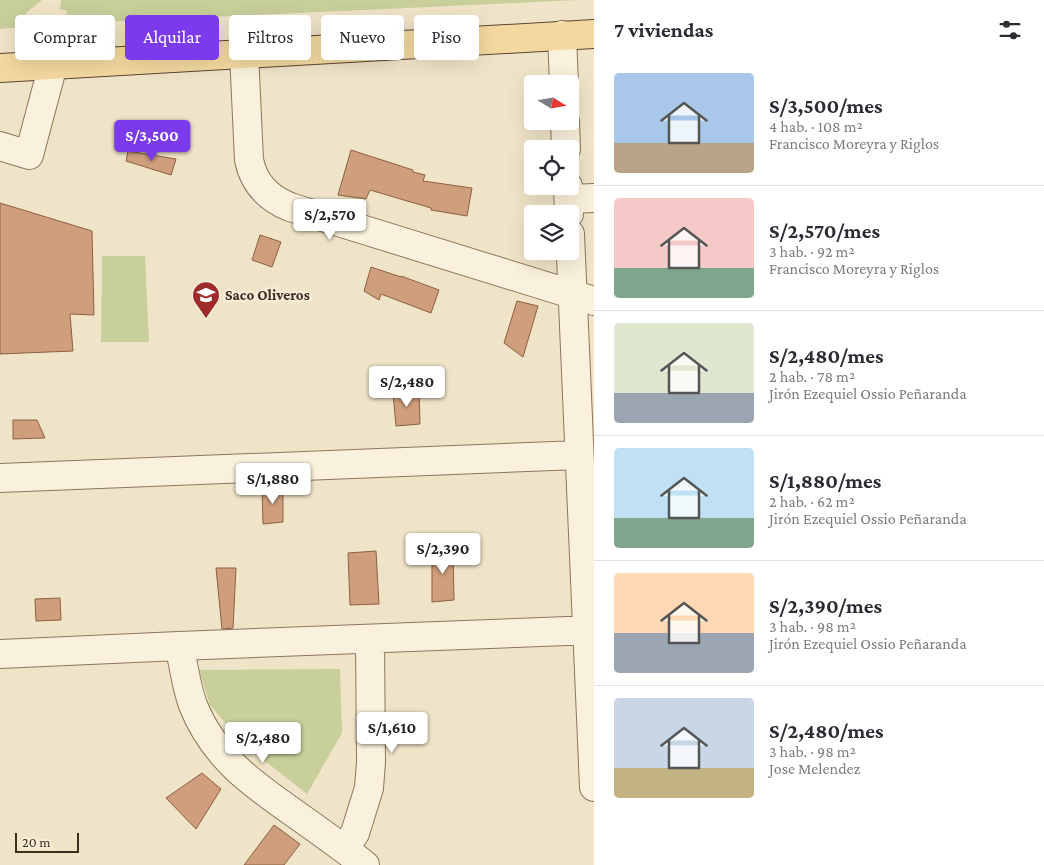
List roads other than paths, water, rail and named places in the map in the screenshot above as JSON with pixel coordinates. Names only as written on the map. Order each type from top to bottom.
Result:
[{"type":"main road","points":[[311,49],[594,34]]},
{"type":"main road","points":[[0,68],[229,54]]},
{"type":"street","points":[[562,35],[564,75]]},
{"type":"street","points":[[244,60],[249,160],[258,185],[270,196],[290,207],[583,297]]},
{"type":"street","points":[[0,146],[29,155],[53,64]]},
{"type":"street","points":[[575,260],[583,297],[580,455],[591,631],[594,788]]},
{"type":"street","points":[[0,478],[580,455]]},
{"type":"street","points":[[0,654],[591,631]]},
{"type":"street","points":[[344,849],[355,834],[369,788],[371,762],[370,639]]},
{"type":"street","points":[[179,646],[193,704],[211,740],[222,755],[239,773],[258,788],[365,865]]},
{"type":"place","name":"Saco Oliveros","points":[[206,319]]}]
